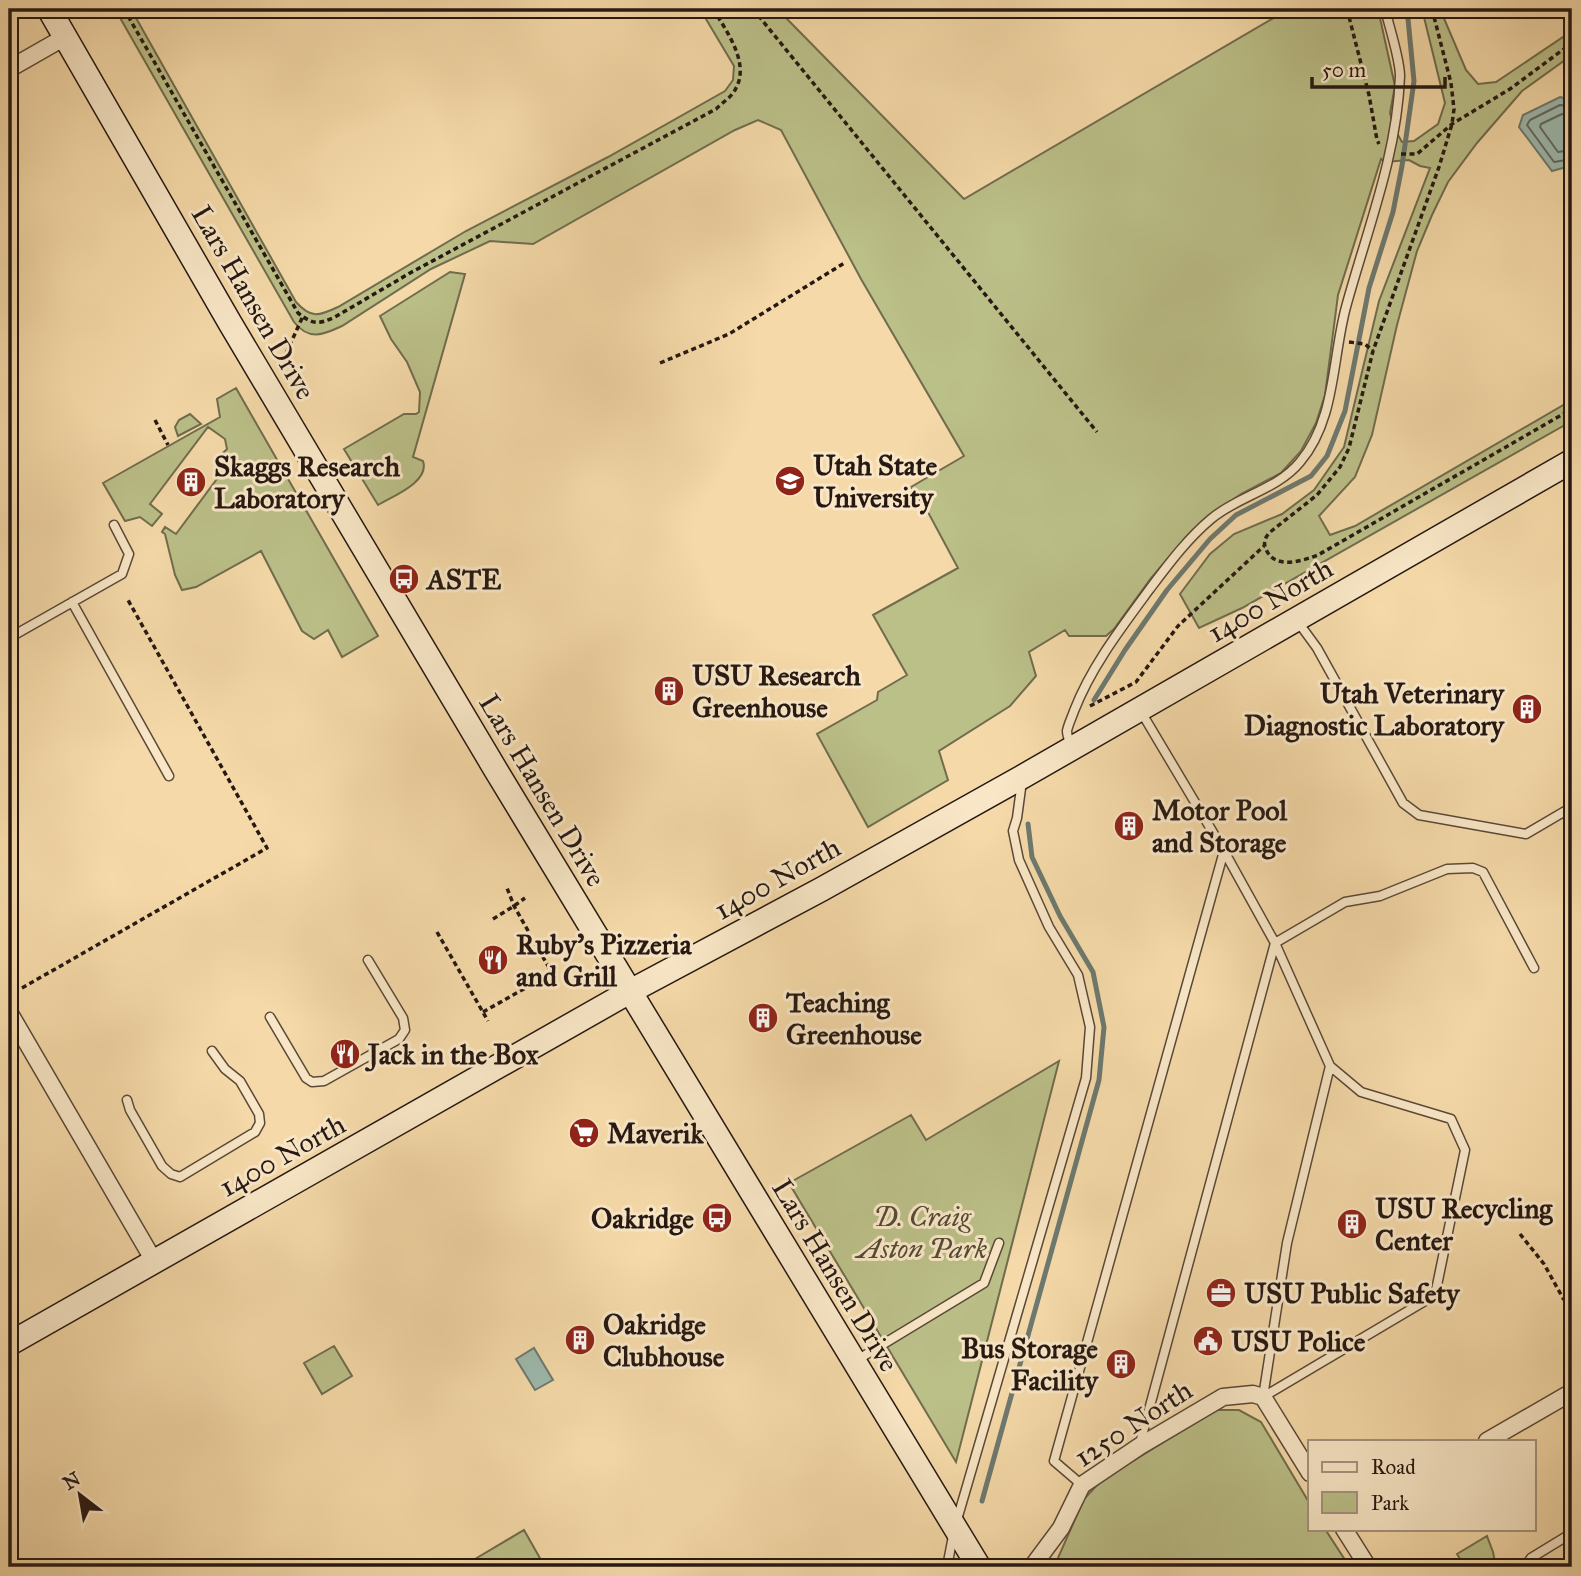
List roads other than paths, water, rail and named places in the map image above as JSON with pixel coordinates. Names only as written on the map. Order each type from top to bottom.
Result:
[{"type":"main road","name":"Lars Hansen Drive","points":[[49,9],[270,389],[629,992],[979,1567]]},
{"type":"main road","name":"1400 North","points":[[9,1344],[629,992],[822,889],[1022,777],[1572,461]]},
{"type":"street","points":[[9,69],[65,37]]},
{"type":"street","points":[[9,1012],[154,1261]]},
{"type":"street","points":[[1490,1440],[1572,1392]]},
{"type":"street","name":"1250 North","points":[[1032,1567],[1061,1528],[1082,1485],[1140,1446],[1223,1397],[1253,1394],[1263,1398]]},
{"type":"street","points":[[1263,1398],[1308,1470]]},
{"type":"street","points":[[1345,1530],[1368,1567]]},
{"type":"lane","points":[[1071,749],[1067,731],[1080,696],[1115,635],[1167,566],[1211,519],[1285,477],[1300,463],[1319,432],[1326,411],[1346,310],[1393,153],[1400,72],[1385,9]]},
{"type":"lane","points":[[9,638],[122,574],[129,554],[114,525]]},
{"type":"lane","points":[[72,602],[169,776]]},
{"type":"lane","points":[[1296,619],[1317,648],[1403,803],[1419,815],[1526,834],[1572,807]]},
{"type":"lane","points":[[1140,709],[1275,943],[1330,1066],[1361,1092],[1451,1119],[1465,1150],[1435,1294],[1263,1398]]},
{"type":"lane","points":[[947,1567],[955,1527],[1086,1078],[1090,1027],[1078,975],[1049,927],[1019,860],[1013,831],[1022,777]]},
{"type":"lane","points":[[1082,1485],[1054,1461],[1224,851]]},
{"type":"lane","points":[[1140,1446],[1275,943],[1345,902],[1380,896],[1447,869],[1473,868],[1483,872],[1534,968]]},
{"type":"lane","points":[[270,1017],[306,1078],[312,1082],[324,1081],[399,1039],[405,1030],[403,1018],[369,960]]},
{"type":"lane","points":[[127,1100],[162,1166],[171,1174],[180,1177],[255,1132],[260,1123],[259,1114],[240,1081],[225,1069],[212,1051]]},
{"type":"lane","points":[[1263,1398],[1287,1243],[1330,1066]]},
{"type":"lane","points":[[855,1362],[984,1283],[999,1242]]},
{"type":"lane","points":[[1525,1567],[1531,1558],[1572,1533]]},
{"type":"water","points":[[1560,97],[1572,100],[1572,157],[1570,166],[1552,171],[1519,127],[1523,115]]},
{"type":"water","points":[[534,1348],[553,1380],[535,1390],[516,1359]]},
{"type":"waterway","points":[[1094,700],[1167,590],[1210,539],[1236,515],[1311,476],[1327,456],[1345,411],[1369,288],[1393,212],[1402,166],[1414,81],[1405,9]]},
{"type":"waterway","points":[[982,1501],[1099,1080],[1104,1027],[1093,972],[1060,916],[1032,857],[1028,824]]},
{"type":"place","name":"Utah State University","points":[[790,481]]},
{"type":"place","name":"Skaggs Research Laboratory","points":[[191,482]]},
{"type":"place","name":"ASTE","points":[[404,579]]},
{"type":"place","name":"USU Research Greenhouse","points":[[669,691]]},
{"type":"place","name":"Utah Veterinary Diagnostic Laboratory","points":[[1527,709]]},
{"type":"place","name":"Motor Pool and Storage","points":[[1129,826]]},
{"type":"place","name":"Ruby's Pizzeria and Grill","points":[[493,960]]},
{"type":"place","name":"Teaching Greenhouse","points":[[763,1018]]},
{"type":"place","name":"Jack in the Box","points":[[345,1054]]},
{"type":"place","name":"Maverik","points":[[584,1133]]},
{"type":"place","name":"Oakridge","points":[[717,1218]]},
{"type":"place","name":"USU Recycling Center","points":[[1352,1224]]},
{"type":"place","name":"USU Public Safety","points":[[1221,1293]]},
{"type":"place","name":"Oakridge Clubhouse","points":[[580,1340]]},
{"type":"place","name":"USU Police","points":[[1208,1341]]},
{"type":"place","name":"Bus Storage Facility","points":[[1121,1364]]},
{"type":"park label","name":"D. Craig Aston Park","points":[[922,1232]]}]
